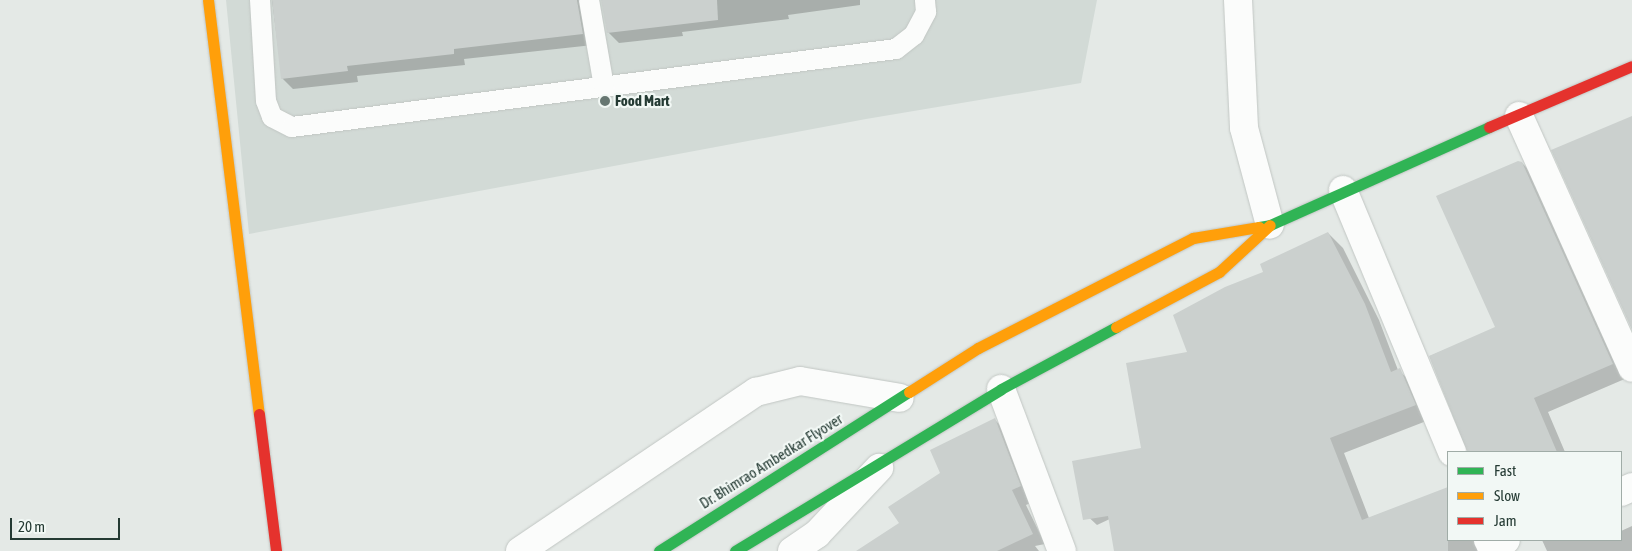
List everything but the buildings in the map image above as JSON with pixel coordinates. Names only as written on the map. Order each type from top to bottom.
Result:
[{"type":"main road","points":[[208,0],[276,551]]},
{"type":"main road","points":[[735,551],[1001,390],[1219,272],[1270,225],[1343,190],[1632,66]]},
{"type":"main road","name":"Dr. Bhimrao Ambedkar Flyover","points":[[659,551],[723,508],[978,348],[1193,238],[1270,225]]},
{"type":"street","points":[[1238,0],[1244,128],[1270,225]]},
{"type":"street","points":[[1519,116],[1632,368]]},
{"type":"street","points":[[1343,190],[1452,451]]},
{"type":"street","points":[[520,551],[756,392],[800,381],[900,398]]},
{"type":"street","points":[[1001,390],[1062,551]]},
{"type":"street","points":[[792,551],[817,534],[891,456]]},
{"type":"lane","points":[[260,0],[266,101],[272,117],[292,127],[896,49],[914,35],[926,12],[925,0]]},
{"type":"lane","points":[[589,0],[604,87]]},
{"type":"shaded area","name":"Food Mart","points":[[226,0],[1097,0],[1081,83],[866,119],[249,234]]},
{"type":"traffic: fast","points":[[1259,227],[1270,225],[1489,127]]},
{"type":"traffic: fast","points":[[735,551],[1001,389],[1116,327]]},
{"type":"traffic: fast","points":[[659,551],[909,392]]},
{"type":"traffic: slow","points":[[208,0],[259,414]]},
{"type":"traffic: slow","points":[[1116,327],[1219,272],[1270,225]]},
{"type":"traffic: slow","points":[[909,392],[978,348],[1193,238],[1259,227]]},
{"type":"traffic: jam","points":[[1489,127],[1632,66]]},
{"type":"traffic: jam","points":[[259,414],[276,551]]},
{"type":"place","name":"Food Mart","points":[[605,101]]}]
